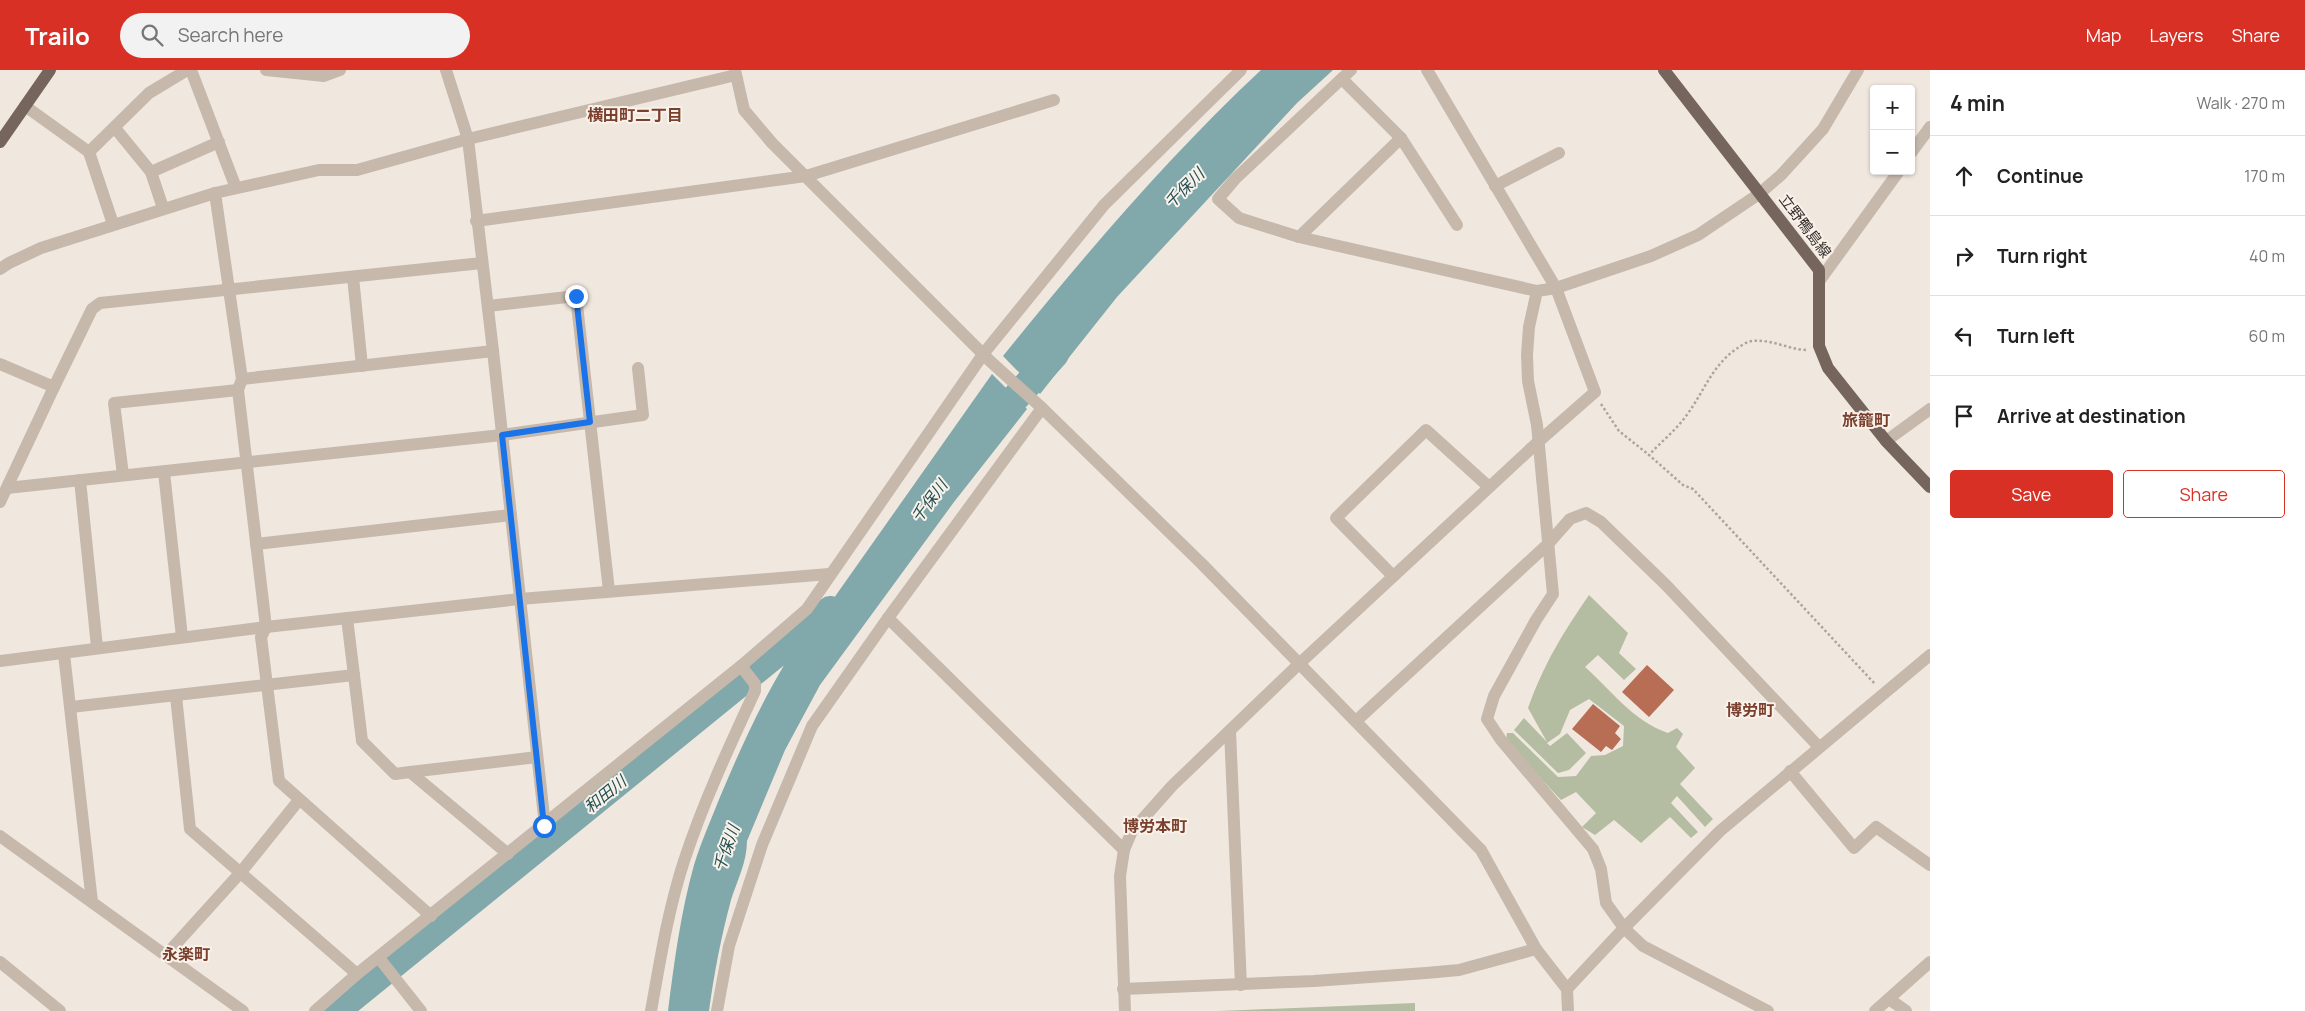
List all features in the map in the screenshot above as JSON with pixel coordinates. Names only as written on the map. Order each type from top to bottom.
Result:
[{"type":"main road","points":[[0,142],[50,70]]},
{"type":"main road","name":"立野鴨島線","points":[[1664,70],[1819,270],[1819,346],[1828,368],[1886,441],[1930,487]]},
{"type":"street","points":[[89,152],[149,93],[189,70],[236,188]]},
{"type":"street","points":[[266,70],[324,76],[340,70]]},
{"type":"street","points":[[446,70],[468,140],[476,221],[493,351],[544,826]]},
{"type":"street","points":[[315,1011],[358,974],[381,961],[431,916],[744,668],[807,609],[829,574],[987,357],[1104,205],[1241,70]]},
{"type":"street","points":[[1124,1011],[1120,876],[1124,850],[1132,831],[1151,808],[1300,663],[1489,487],[1595,392],[1556,288],[1427,70]]},
{"type":"street","points":[[1457,225],[1401,138],[1346,74],[1235,179],[1218,199],[1239,218],[1299,237],[1537,291],[1556,288],[1651,256],[1698,235],[1759,194],[1781,175],[1823,129],[1858,70]]},
{"type":"street","points":[[0,269],[41,248],[215,193],[319,170],[357,170],[468,140],[736,73],[744,110],[772,144],[987,357],[1040,405],[1300,663],[1481,850],[1536,949],[1568,989],[1568,1011]]},
{"type":"street","points":[[476,221],[806,176],[1054,100]]},
{"type":"street","points":[[25,106],[89,152],[113,224]]},
{"type":"street","points":[[1915,148],[1930,127]]},
{"type":"street","points":[[115,128],[151,172],[163,208]]},
{"type":"street","points":[[1299,237],[1401,138]]},
{"type":"street","points":[[151,172],[219,142]]},
{"type":"street","points":[[1495,186],[1559,153]]},
{"type":"street","points":[[1820,280],[1895,175]]},
{"type":"street","points":[[215,193],[230,289],[266,626],[261,637],[279,781],[431,916]]},
{"type":"street","points":[[0,502],[92,310],[100,303],[482,263]]},
{"type":"street","points":[[353,277],[362,366]]},
{"type":"street","points":[[1537,291],[1529,327],[1526,355],[1528,381],[1537,425],[1553,594],[1536,620],[1494,696],[1487,719],[1501,740],[1593,849],[1601,869],[1606,903],[1624,928],[1643,946],[1743,1005],[1768,1011]]},
{"type":"street","points":[[488,306],[576,296],[608,591]]},
{"type":"street","points":[[123,475],[114,403],[362,366],[493,351]]},
{"type":"street","points":[[0,364],[54,387]]},
{"type":"street","points":[[7,488],[502,435],[643,415],[638,368]]},
{"type":"street","points":[[717,1011],[730,946],[762,845],[812,726],[1040,405]]},
{"type":"street","points":[[1886,441],[1930,409]]},
{"type":"street","points":[[1394,576],[1336,518],[1426,430],[1489,487]]},
{"type":"street","points":[[164,472],[182,636]]},
{"type":"street","points":[[80,480],[97,647]]},
{"type":"street","points":[[1356,721],[1548,544],[1570,519],[1586,513],[1601,522],[1666,585],[1819,747]]},
{"type":"street","points":[[256,544],[511,515]]},
{"type":"street","points":[[0,661],[64,654],[97,647],[182,636],[520,599],[829,574]]},
{"type":"street","points":[[346,618],[362,741],[395,774],[537,757]]},
{"type":"street","points":[[888,618],[1124,850]]},
{"type":"street","points":[[64,654],[92,902]]},
{"type":"street","points":[[1568,989],[1624,928],[1713,838],[1790,771],[1930,655]]},
{"type":"street","points":[[651,1011],[666,930],[684,861],[715,778],[755,692],[755,684],[744,668]]},
{"type":"street","points":[[71,707],[354,675]]},
{"type":"street","points":[[176,696],[190,829],[358,974]]},
{"type":"street","points":[[1230,731],[1241,985]]},
{"type":"street","points":[[1790,771],[1854,848],[1876,827],[1930,865]]},
{"type":"street","points":[[410,772],[508,854]]},
{"type":"street","points":[[166,954],[241,872],[299,800]]},
{"type":"street","points":[[0,836],[243,1011]]},
{"type":"street","points":[[1123,989],[1367,978],[1460,970],[1536,949]]},
{"type":"street","points":[[381,961],[421,1011]]},
{"type":"street","points":[[0,962],[60,1011]]},
{"type":"street","points":[[1875,1011],[1930,962]]},
{"type":"street","points":[[1889,999],[1906,1011]]},
{"type":"path","points":[[1649,455],[1686,416],[1723,359],[1740,347],[1751,341],[1781,344],[1790,349],[1805,350],[1819,346]]},
{"type":"path","points":[[1595,392],[1618,431],[1683,484],[1693,489],[1883,694]]},
{"type":"green space","points":[[1589,595],[1628,633],[1619,653],[1636,669],[1624,680],[1598,655],[1585,667],[1633,713],[1644,721],[1668,733],[1677,728],[1683,734],[1676,747],[1695,768],[1680,784],[1713,819],[1705,827],[1677,796],[1671,803],[1698,832],[1691,838],[1670,817],[1641,843],[1614,820],[1595,835],[1582,827],[1596,813],[1576,792],[1561,800],[1506,741],[1507,733],[1513,733],[1558,777],[1576,776],[1591,756],[1605,755],[1623,746],[1624,726],[1589,699],[1570,710],[1560,734],[1547,743],[1550,746],[1567,733],[1586,753],[1569,770],[1558,773],[1514,730],[1524,718],[1547,742],[1528,708],[1540,677],[1554,650]]},
{"type":"green space","points":[[1415,1003],[1415,1011],[1219,1011]]},
{"type":"water","points":[[1261,70],[1333,70],[1297,103],[1117,297],[1040,394],[1003,356],[1127,208],[1192,138]]},
{"type":"water","points":[[992,374],[1027,409],[954,502],[820,685],[785,750],[747,841],[744,864],[731,900],[724,928],[709,1011],[668,1011],[675,956],[694,865],[720,797],[742,747],[783,667],[785,662],[782,656],[800,637],[823,604],[829,605]]},
{"type":"building","points":[[1647,665],[1674,690],[1649,717],[1622,692]]},
{"type":"building","points":[[1593,704],[1620,726],[1615,733],[1621,739],[1612,750],[1606,746],[1601,752],[1572,729]]},
{"type":"waterway","name":"千保川","points":[[990,426],[1055,354]]},
{"type":"waterway","name":"和田川","points":[[336,1011],[830,610]]},
{"type":"district","name":"横田町二丁目","points":[[635,115]]},
{"type":"district","name":"旅籠町","points":[[1866,420]]},
{"type":"district","name":"博労町","points":[[1750,710]]},
{"type":"district","name":"博労本町","points":[[1155,826]]},
{"type":"district","name":"永楽町","points":[[186,954]]},
{"type":"route","points":[[544,826],[502,435],[590,422],[576,296]]}]
